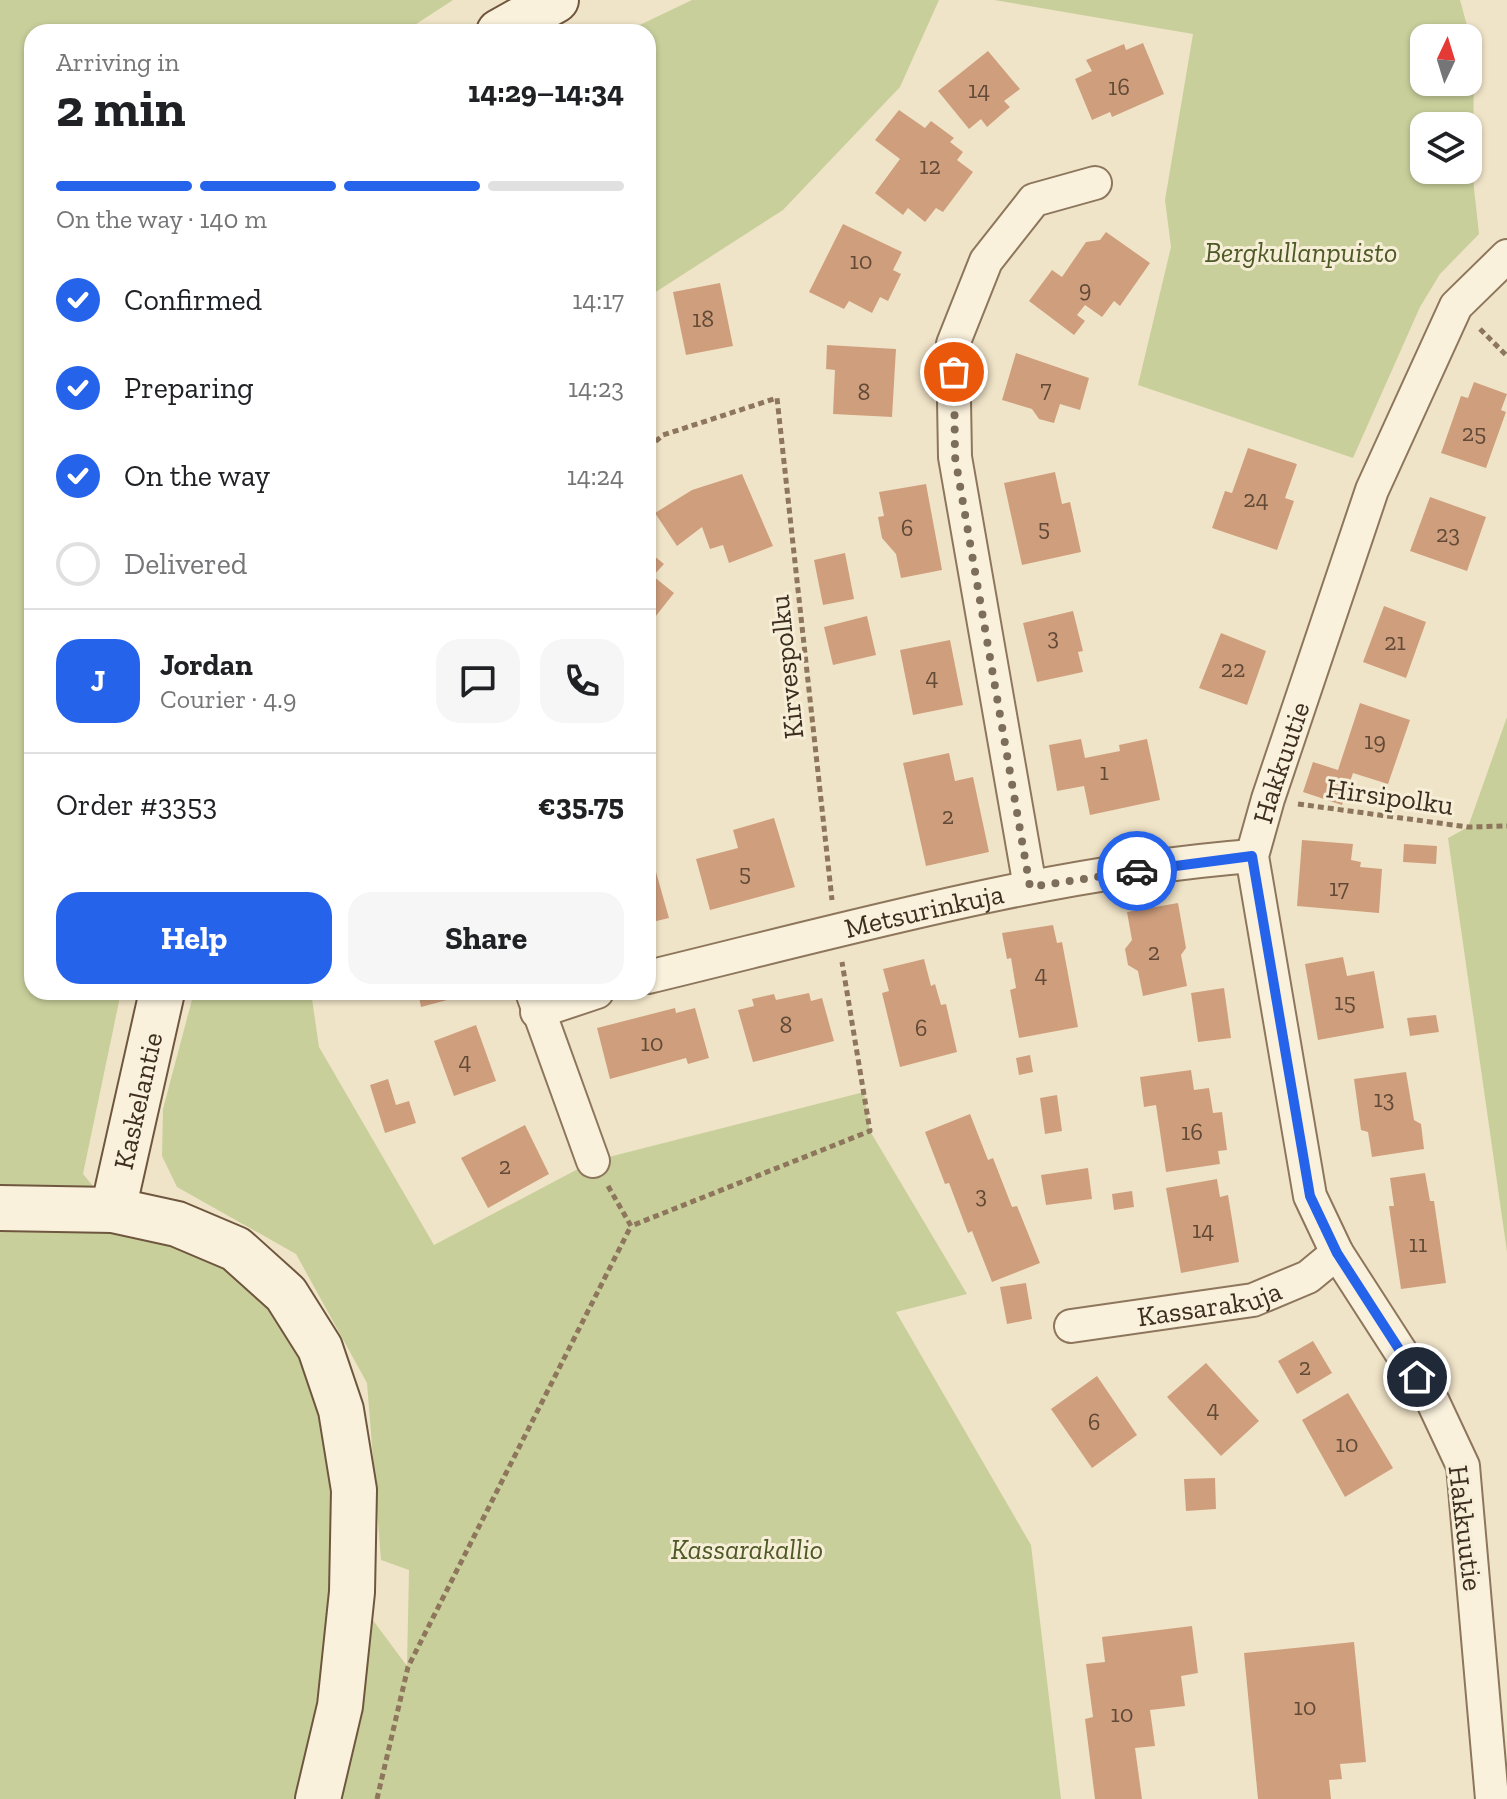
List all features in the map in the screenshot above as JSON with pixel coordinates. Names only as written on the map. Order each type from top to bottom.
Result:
[{"type":"main road","points":[[513,24],[556,0]]},
{"type":"main road","name":"Kaskelantie","points":[[113,1210],[160,1000]]},
{"type":"main road","points":[[0,1208],[113,1210],[177,1224],[236,1249],[286,1294],[320,1348],[341,1410],[354,1490],[353,1578],[340,1706],[318,1799]]},
{"type":"street","points":[[1030,887],[955,457],[953,344],[986,261],[1034,200],[1095,183]]},
{"type":"street","name":"Hakkuutie","points":[[1492,1799],[1463,1466],[1433,1402],[1337,1253],[1310,1196],[1252,856],[1268,799],[1372,490],[1456,306],[1507,256]]},
{"type":"street","name":"Metsurinkuja","points":[[656,975],[1030,887],[1252,856]]},
{"type":"street","points":[[535,1002],[593,1161]]},
{"type":"street","name":"Kassarakuja","points":[[1071,1326],[1253,1300],[1308,1277],[1337,1253]]},
{"type":"path","name":"Kirvespolku","points":[[631,1226],[870,1131],[837,931],[777,398],[663,435],[656,441]]},
{"type":"path","name":"Hirsipolku","points":[[1268,799],[1468,827],[1507,826]]},
{"type":"path","points":[[377,1799],[408,1667],[631,1226],[593,1161]]},
{"type":"green space","name":"Kassarakallio","points":[[0,0],[453,0],[416,24],[24,24],[24,1000],[119,1000],[83,1174],[113,1210],[177,1224],[320,1348],[352,1592],[407,1666],[409,1570],[381,1560],[367,1383],[296,1254],[177,1187],[162,1156],[163,1109],[192,1000],[312,1000],[319,1047],[434,1245],[593,1161],[864,1092],[870,1131],[967,1294],[896,1312],[1031,1545],[1061,1799],[0,1799]]},
{"type":"green space","points":[[692,0],[939,0],[900,87],[783,210],[656,292],[656,24],[642,24]]},
{"type":"green space","name":"Bergkullanpuisto","points":[[994,0],[1460,0],[1467,24],[1410,24],[1410,96],[1474,96],[1474,112],[1410,112],[1410,184],[1474,184],[1479,234],[1440,274],[1420,307],[1353,458],[1138,385],[1171,247],[1165,200],[1193,34]]},
{"type":"green space","points":[[1507,717],[1507,1252],[1448,838],[1468,827]]},
{"type":"building","points":[[1143,43],[1164,94],[1112,117],[1110,112],[1092,120],[1075,79],[1092,71],[1086,60],[1124,44],[1126,50]]},
{"type":"building","points":[[988,51],[1020,89],[1004,101],[1010,107],[987,127],[981,119],[969,129],[938,91]]},
{"type":"building","points":[[899,110],[925,128],[931,121],[954,138],[950,142],[963,152],[957,160],[973,172],[943,212],[936,208],[925,222],[908,208],[903,215],[875,193],[900,159],[875,140]]},
{"type":"building","points":[[843,224],[902,252],[893,270],[901,274],[888,301],[880,297],[872,313],[849,301],[844,309],[809,292]]},
{"type":"building","points":[[1106,232],[1150,263],[1120,306],[1114,301],[1102,317],[1085,305],[1077,315],[1085,321],[1074,335],[1029,301],[1052,270],[1062,277],[1086,242],[1100,240]]},
{"type":"building","points":[[720,283],[733,346],[686,355],[673,292]]},
{"type":"building","points":[[827,345],[896,349],[892,417],[833,414],[835,370],[826,369]]},
{"type":"building","points":[[1016,353],[1089,378],[1080,410],[1060,404],[1054,423],[1039,419],[1032,409],[1002,400]]},
{"type":"building","points":[[1474,382],[1507,394],[1501,410],[1506,412],[1486,468],[1441,453],[1461,396],[1468,398]]},
{"type":"building","points":[[1248,448],[1297,464],[1285,498],[1294,501],[1277,550],[1212,528],[1225,491],[1232,493]]},
{"type":"building","points":[[1055,472],[1062,504],[1070,502],[1081,552],[1022,565],[1004,483]]},
{"type":"building","points":[[742,474],[773,546],[729,563],[723,545],[710,549],[702,527],[677,546],[656,512],[692,490]]},
{"type":"building","points":[[926,484],[942,570],[901,578],[896,554],[882,538],[878,517],[884,516],[879,492]]},
{"type":"building","points":[[1430,497],[1486,517],[1467,571],[1410,551]]},
{"type":"building","points":[[845,553],[854,599],[823,605],[814,560]]},
{"type":"building","points":[[656,558],[664,564],[656,573]]},
{"type":"building","points":[[656,578],[674,593],[656,616]]},
{"type":"building","points":[[1384,606],[1426,622],[1406,678],[1363,662]]},
{"type":"building","points":[[1073,611],[1083,651],[1078,652],[1083,672],[1037,682],[1023,623]]},
{"type":"building","points":[[867,616],[876,655],[833,665],[824,627]]},
{"type":"building","points":[[1221,633],[1266,651],[1247,705],[1199,688]]},
{"type":"building","points":[[950,640],[963,705],[913,715],[900,650]]},
{"type":"building","points":[[1360,703],[1410,720],[1388,784],[1353,773],[1342,805],[1303,792],[1313,762],[1338,770]]},
{"type":"building","points":[[1081,739],[1085,758],[1120,751],[1119,745],[1147,739],[1160,800],[1090,815],[1084,786],[1057,791],[1049,745]]},
{"type":"building","points":[[949,753],[955,781],[973,777],[989,852],[926,866],[903,763]]},
{"type":"building","points":[[774,818],[795,887],[710,910],[696,859],[738,848],[733,830]]},
{"type":"building","points":[[1302,840],[1353,844],[1351,860],[1361,862],[1360,867],[1382,869],[1379,913],[1297,906]]},
{"type":"building","points":[[1404,844],[1437,846],[1436,864],[1403,862]]},
{"type":"building","points":[[656,872],[669,918],[656,921]]},
{"type":"building","points":[[1178,903],[1186,948],[1181,955],[1187,986],[1143,996],[1138,971],[1128,965],[1125,949],[1132,940],[1127,912]]},
{"type":"building","points":[[1053,925],[1057,943],[1062,942],[1078,1027],[1019,1038],[1010,990],[1016,988],[1011,958],[1007,959],[1002,933]]},
{"type":"building","points":[[1343,957],[1347,976],[1374,971],[1384,1028],[1318,1040],[1305,964]]},
{"type":"building","points":[[924,959],[931,986],[935,984],[941,1005],[946,1004],[957,1052],[900,1067],[882,993],[889,991],[883,969]]},
{"type":"building","points":[[1224,988],[1231,1038],[1198,1042],[1191,993]]},
{"type":"building","points":[[809,993],[811,1001],[822,998],[834,1041],[753,1062],[738,1010],[754,1006],[752,999],[774,994],[776,1000]]},
{"type":"building","points":[[420,1000],[447,1000],[421,1007]]},
{"type":"building","points":[[675,1008],[676,1013],[695,1008],[709,1058],[688,1064],[686,1058],[610,1079],[597,1028]]},
{"type":"building","points":[[1436,1015],[1439,1032],[1410,1036],[1407,1018]]},
{"type":"building","points":[[476,1025],[496,1081],[454,1096],[434,1041]]},
{"type":"building","points":[[1030,1055],[1033,1072],[1019,1075],[1016,1058]]},
{"type":"building","points":[[1191,1070],[1194,1090],[1209,1088],[1213,1113],[1222,1112],[1227,1150],[1218,1151],[1220,1164],[1166,1172],[1156,1105],[1144,1107],[1140,1077]]},
{"type":"building","points":[[1406,1072],[1414,1120],[1421,1124],[1424,1149],[1372,1157],[1368,1132],[1361,1130],[1354,1079]]},
{"type":"building","points":[[388,1079],[396,1105],[409,1101],[416,1123],[385,1133],[370,1085]]},
{"type":"building","points":[[1057,1095],[1062,1131],[1045,1134],[1040,1098]]},
{"type":"building","points":[[970,1114],[988,1160],[993,1158],[1012,1207],[1017,1206],[1040,1263],[992,1282],[972,1231],[968,1233],[949,1183],[945,1184],[925,1132]]},
{"type":"building","points":[[525,1125],[549,1174],[488,1208],[461,1158]]},
{"type":"building","points":[[1088,1168],[1092,1199],[1046,1205],[1041,1175]]},
{"type":"building","points":[[1425,1173],[1430,1201],[1434,1201],[1446,1283],[1401,1289],[1389,1206],[1394,1206],[1390,1178]]},
{"type":"building","points":[[1217,1179],[1220,1197],[1228,1195],[1239,1262],[1181,1273],[1166,1188]]},
{"type":"building","points":[[1132,1191],[1134,1207],[1114,1210],[1112,1194]]},
{"type":"building","points":[[1026,1283],[1032,1319],[1007,1324],[1000,1287]]},
{"type":"building","points":[[1313,1341],[1332,1373],[1297,1394],[1278,1361]]},
{"type":"building","points":[[1206,1363],[1259,1421],[1221,1456],[1167,1397]]},
{"type":"building","points":[[1097,1376],[1137,1435],[1092,1468],[1051,1409]]},
{"type":"building","points":[[1348,1393],[1393,1468],[1345,1497],[1302,1420]]},
{"type":"building","points":[[1215,1478],[1216,1509],[1186,1511],[1184,1479]]},
{"type":"building","points":[[1192,1626],[1198,1673],[1181,1676],[1185,1706],[1150,1710],[1155,1746],[1135,1748],[1142,1799],[1095,1799],[1085,1719],[1093,1717],[1086,1664],[1105,1662],[1102,1637]]},
{"type":"building","points":[[1354,1642],[1366,1762],[1340,1764],[1342,1779],[1329,1780],[1331,1799],[1258,1799],[1244,1653]]},
{"type":"way so far","points":[[954,372],[955,457],[1030,887],[1137,871]]},
{"type":"route","points":[[1137,871],[1252,856],[1310,1196],[1337,1253],[1417,1377]]}]
